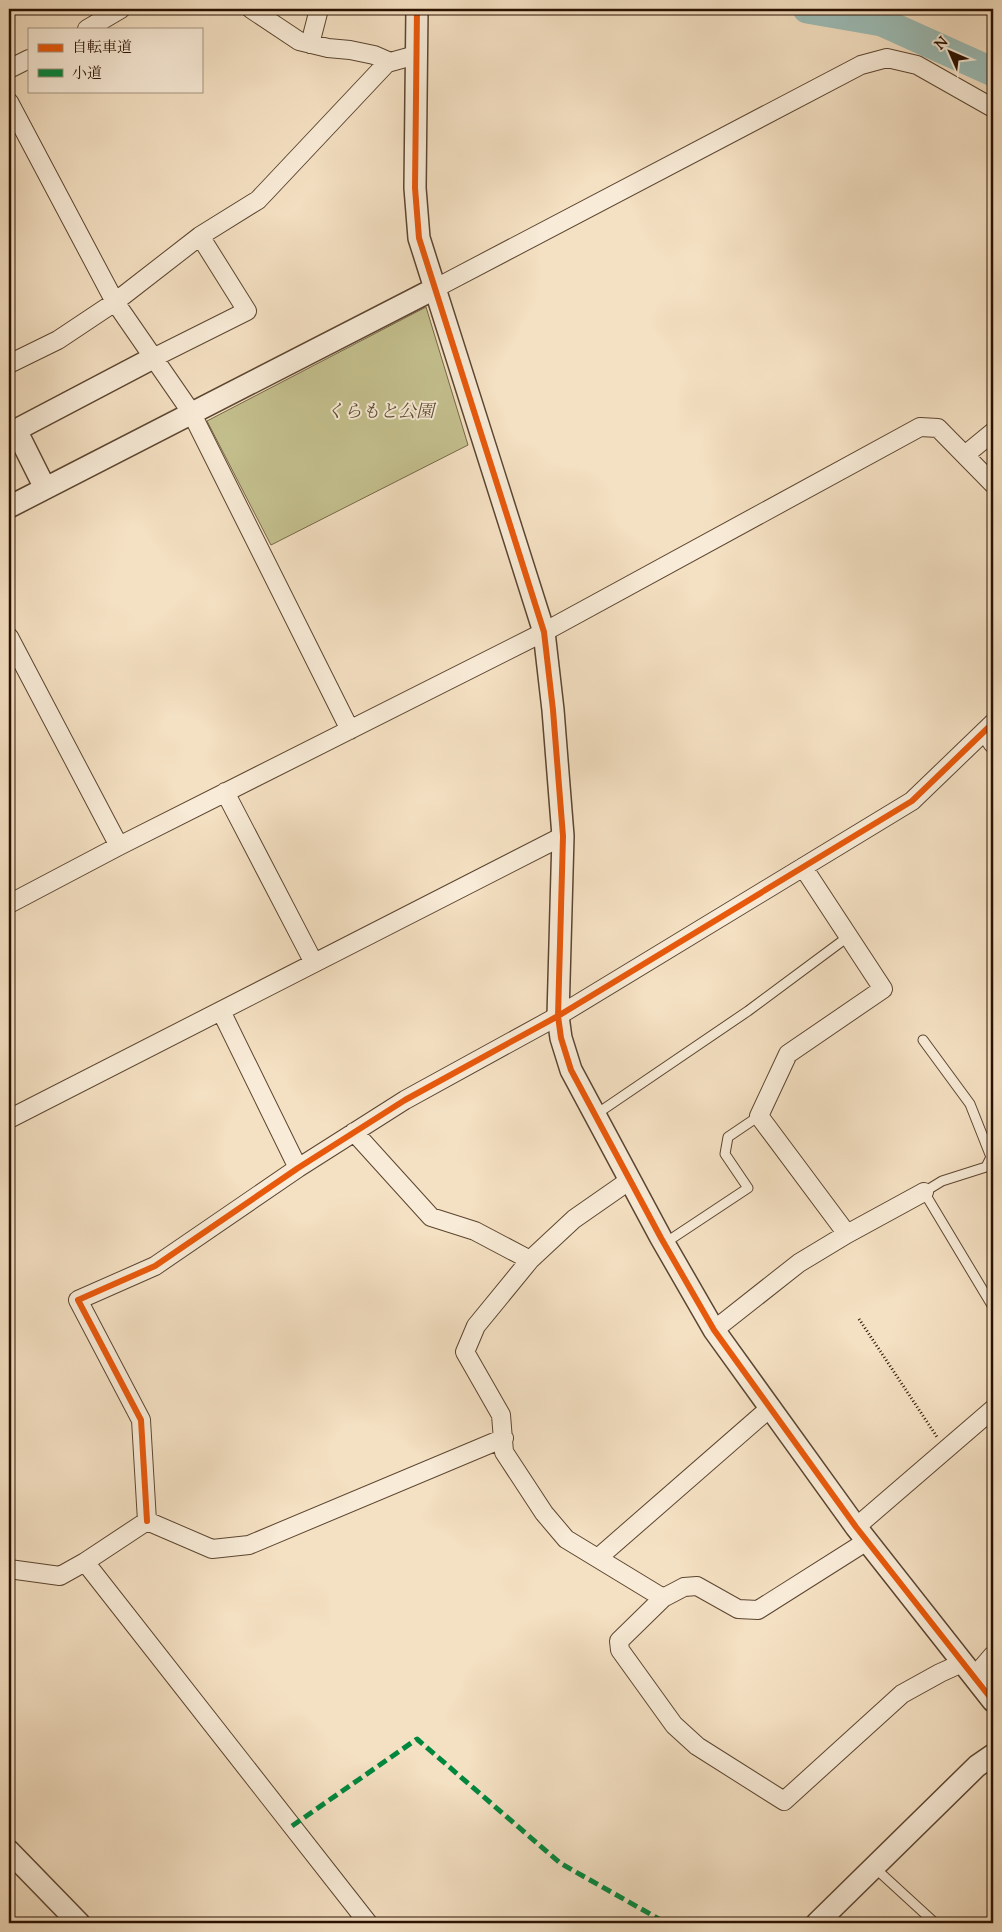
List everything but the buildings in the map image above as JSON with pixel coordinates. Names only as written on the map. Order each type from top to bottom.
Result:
[{"type":"street","points":[[89,28],[121,9]]},
{"type":"street","points":[[250,9],[299,41],[374,55],[390,62]]},
{"type":"street","points":[[310,44],[319,9]]},
{"type":"street","points":[[417,9],[416,188],[419,238],[544,632],[553,710],[562,836],[558,1016],[561,1038],[571,1070],[664,1243],[714,1330],[862,1534],[993,1701]]},
{"type":"street","points":[[9,364],[58,340],[115,302],[200,236],[258,200],[390,62],[416,54]]},
{"type":"street","points":[[9,507],[434,289],[861,66],[887,58],[917,65],[993,108]]},
{"type":"street","points":[[9,70],[28,60]]},
{"type":"street","points":[[9,102],[115,302],[191,412],[350,730]]},
{"type":"street","points":[[45,488],[16,430],[247,311],[200,236]]},
{"type":"street","points":[[9,904],[225,792],[544,632],[920,427],[938,428],[993,484]]},
{"type":"street","points":[[965,455],[993,432]]},
{"type":"street","points":[[9,637],[119,846]]},
{"type":"street","points":[[147,1521],[141,1420],[78,1300],[155,1266],[298,1168],[405,1100],[558,1016],[912,800],[990,733]]},
{"type":"street","points":[[225,792],[314,963]]},
{"type":"street","points":[[9,1119],[562,836]]},
{"type":"street","points":[[804,867],[883,989],[788,1054],[759,1116],[847,1234]]},
{"type":"street","points":[[220,1011],[298,1168]]},
{"type":"street","points":[[354,1132],[431,1217],[475,1232],[530,1260]]},
{"type":"street","points":[[630,1180],[574,1219],[530,1260],[476,1326],[465,1352],[501,1414],[504,1452],[544,1513],[566,1538],[663,1598]]},
{"type":"street","points":[[714,1330],[799,1263],[847,1234],[924,1192]]},
{"type":"street","points":[[599,1557],[770,1407]]},
{"type":"street","points":[[993,1410],[946,1450],[862,1534],[758,1610],[738,1609],[697,1586],[684,1587],[663,1598],[620,1640],[620,1650],[674,1725],[697,1746],[784,1801],[902,1694],[940,1673],[968,1670],[993,1655]]},
{"type":"street","points":[[147,1521],[212,1549],[249,1545],[504,1438]]},
{"type":"street","points":[[9,1569],[60,1576],[85,1562],[147,1521]]},
{"type":"street","points":[[85,1562],[368,1923]]},
{"type":"street","points":[[817,1923],[978,1766],[993,1755]]},
{"type":"street","points":[[9,1851],[79,1923]]},
{"type":"lane","points":[[594,1115],[748,1011],[849,936]]},
{"type":"lane","points":[[923,1040],[970,1104],[991,1157],[986,1167],[942,1181],[924,1192],[993,1307]]},
{"type":"lane","points":[[664,1243],[748,1188],[725,1154],[728,1137],[759,1116]]},
{"type":"lane","points":[[875,1868],[935,1923]]},
{"type":"path","points":[[859,1319],[946,1450]]},
{"type":"green space","name":"くらもと公園","points":[[426,307],[468,445],[271,545],[207,421]]},
{"type":"waterway","points":[[807,9],[882,22],[993,72]]},
{"type":"marked path","points":[[920,9],[927,9]]},
{"type":"marked path","points":[[292,1826],[417,1739],[560,1863],[666,1923]]},
{"type":"cycle path","points":[[417,9],[415,188],[419,238],[544,632],[553,710],[563,836],[558,1016],[561,1038],[571,1070],[661,1238],[714,1330],[856,1527],[993,1701]]},
{"type":"cycle path","points":[[147,1521],[141,1420],[78,1300],[155,1266],[298,1168],[405,1100],[558,1016],[912,801],[993,723]]}]
